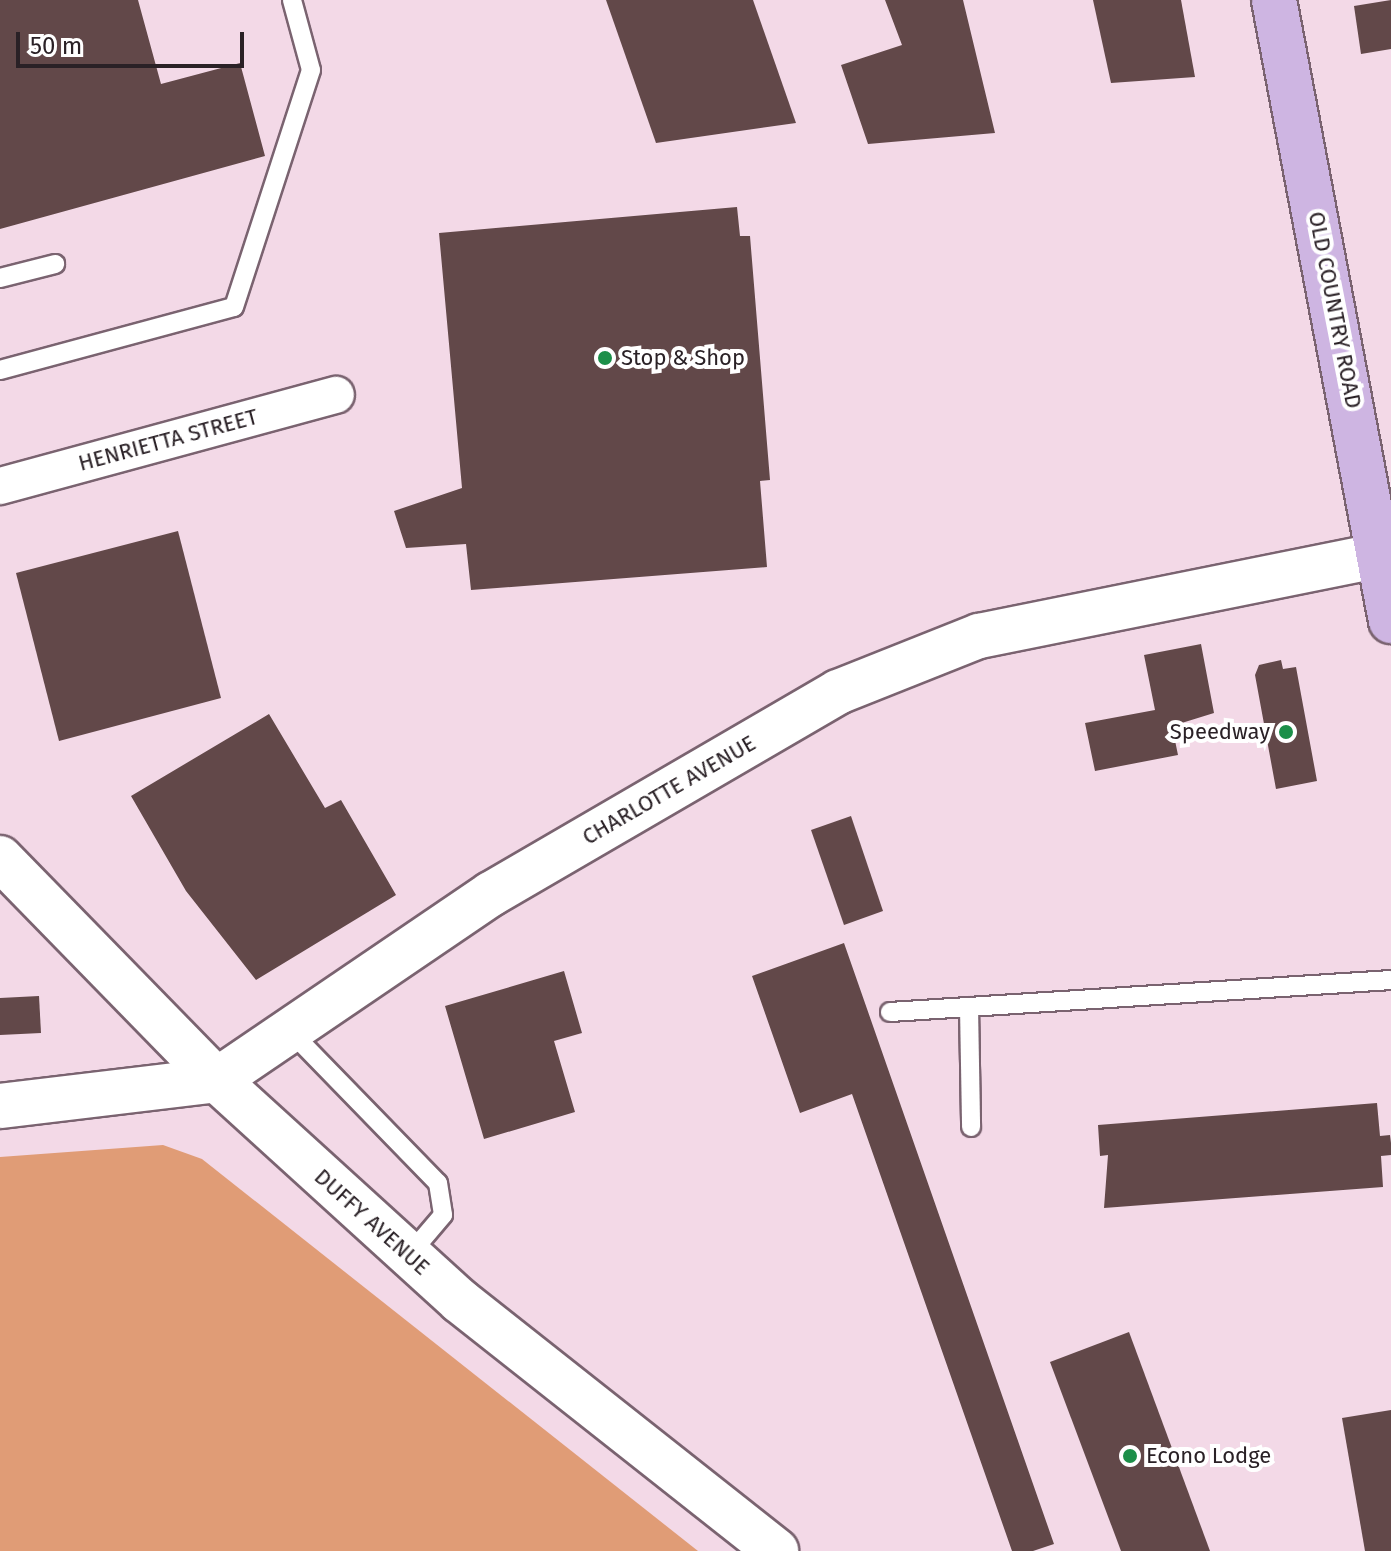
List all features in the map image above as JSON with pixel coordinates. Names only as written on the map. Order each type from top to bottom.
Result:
[{"type":"main road","name":"OLD COUNTRY ROAD","points":[[1274,0],[1391,621]]},
{"type":"street","name":"HENRIETTA STREET","points":[[0,486],[336,395]]},
{"type":"street","name":"CHARLOTTE AVENUE","points":[[0,1106],[217,1080],[491,894],[838,692],[979,636],[1380,555]]},
{"type":"street","name":"DUFFY AVENUE","points":[[0,858],[217,1080],[409,1255],[776,1551]]},
{"type":"lane","points":[[0,370],[234,307],[311,70],[292,0]]},
{"type":"lane","points":[[0,278],[55,264]]},
{"type":"lane","points":[[890,1012],[1391,980]]},
{"type":"lane","points":[[969,1007],[971,1127]]},
{"type":"lane","points":[[290,1031],[438,1183],[443,1215],[409,1255]]},
{"type":"shaded area","points":[[163,1145],[202,1159],[698,1551],[0,1551],[0,1157]]},
{"type":"building","points":[[0,0],[138,0],[161,84],[240,63],[265,156],[0,229]]},
{"type":"building","points":[[606,0],[753,0],[796,123],[656,143]]},
{"type":"building","points":[[885,0],[963,0],[995,133],[868,144],[841,65],[902,45]]},
{"type":"building","points":[[1093,0],[1181,0],[1195,77],[1111,83]]},
{"type":"building","points":[[1391,0],[1391,49],[1361,54],[1354,6]]},
{"type":"building","name":"Stop & Shop","points":[[737,207],[740,236],[750,236],[770,480],[760,481],[767,567],[471,590],[466,544],[406,548],[394,511],[462,488],[439,233]]},
{"type":"building","points":[[178,531],[221,698],[59,741],[16,573]]},
{"type":"building","points":[[1201,644],[1214,713],[1172,726],[1178,755],[1095,771],[1085,723],[1155,710],[1144,655]]},
{"type":"building","points":[[1281,660],[1283,669],[1296,667],[1317,781],[1276,789],[1255,675],[1259,665]]},
{"type":"building","points":[[269,714],[325,808],[341,800],[396,895],[256,980],[186,891],[131,796]]},
{"type":"building","points":[[851,816],[883,911],[844,925],[811,830]]},
{"type":"building","points":[[844,943],[1054,1544],[1033,1551],[1012,1551],[852,1094],[800,1113],[752,976]]},
{"type":"building","points":[[564,971],[582,1033],[554,1041],[575,1112],[484,1139],[445,1006]]},
{"type":"building","points":[[39,996],[41,1033],[0,1035],[0,998]]},
{"type":"building","points":[[1377,1103],[1380,1136],[1390,1135],[1391,1143],[1391,1155],[1381,1156],[1383,1187],[1104,1208],[1108,1155],[1100,1156],[1098,1125]]},
{"type":"building","name":"Econo Lodge","points":[[1129,1332],[1210,1551],[1121,1551],[1050,1362]]},
{"type":"building","points":[[1391,1410],[1391,1551],[1365,1551],[1342,1418]]},
{"type":"place","name":"Stop & Shop","points":[[605,358]]},
{"type":"place","name":"Speedway","points":[[1286,732]]},
{"type":"place","name":"Econo Lodge","points":[[1130,1456]]}]
